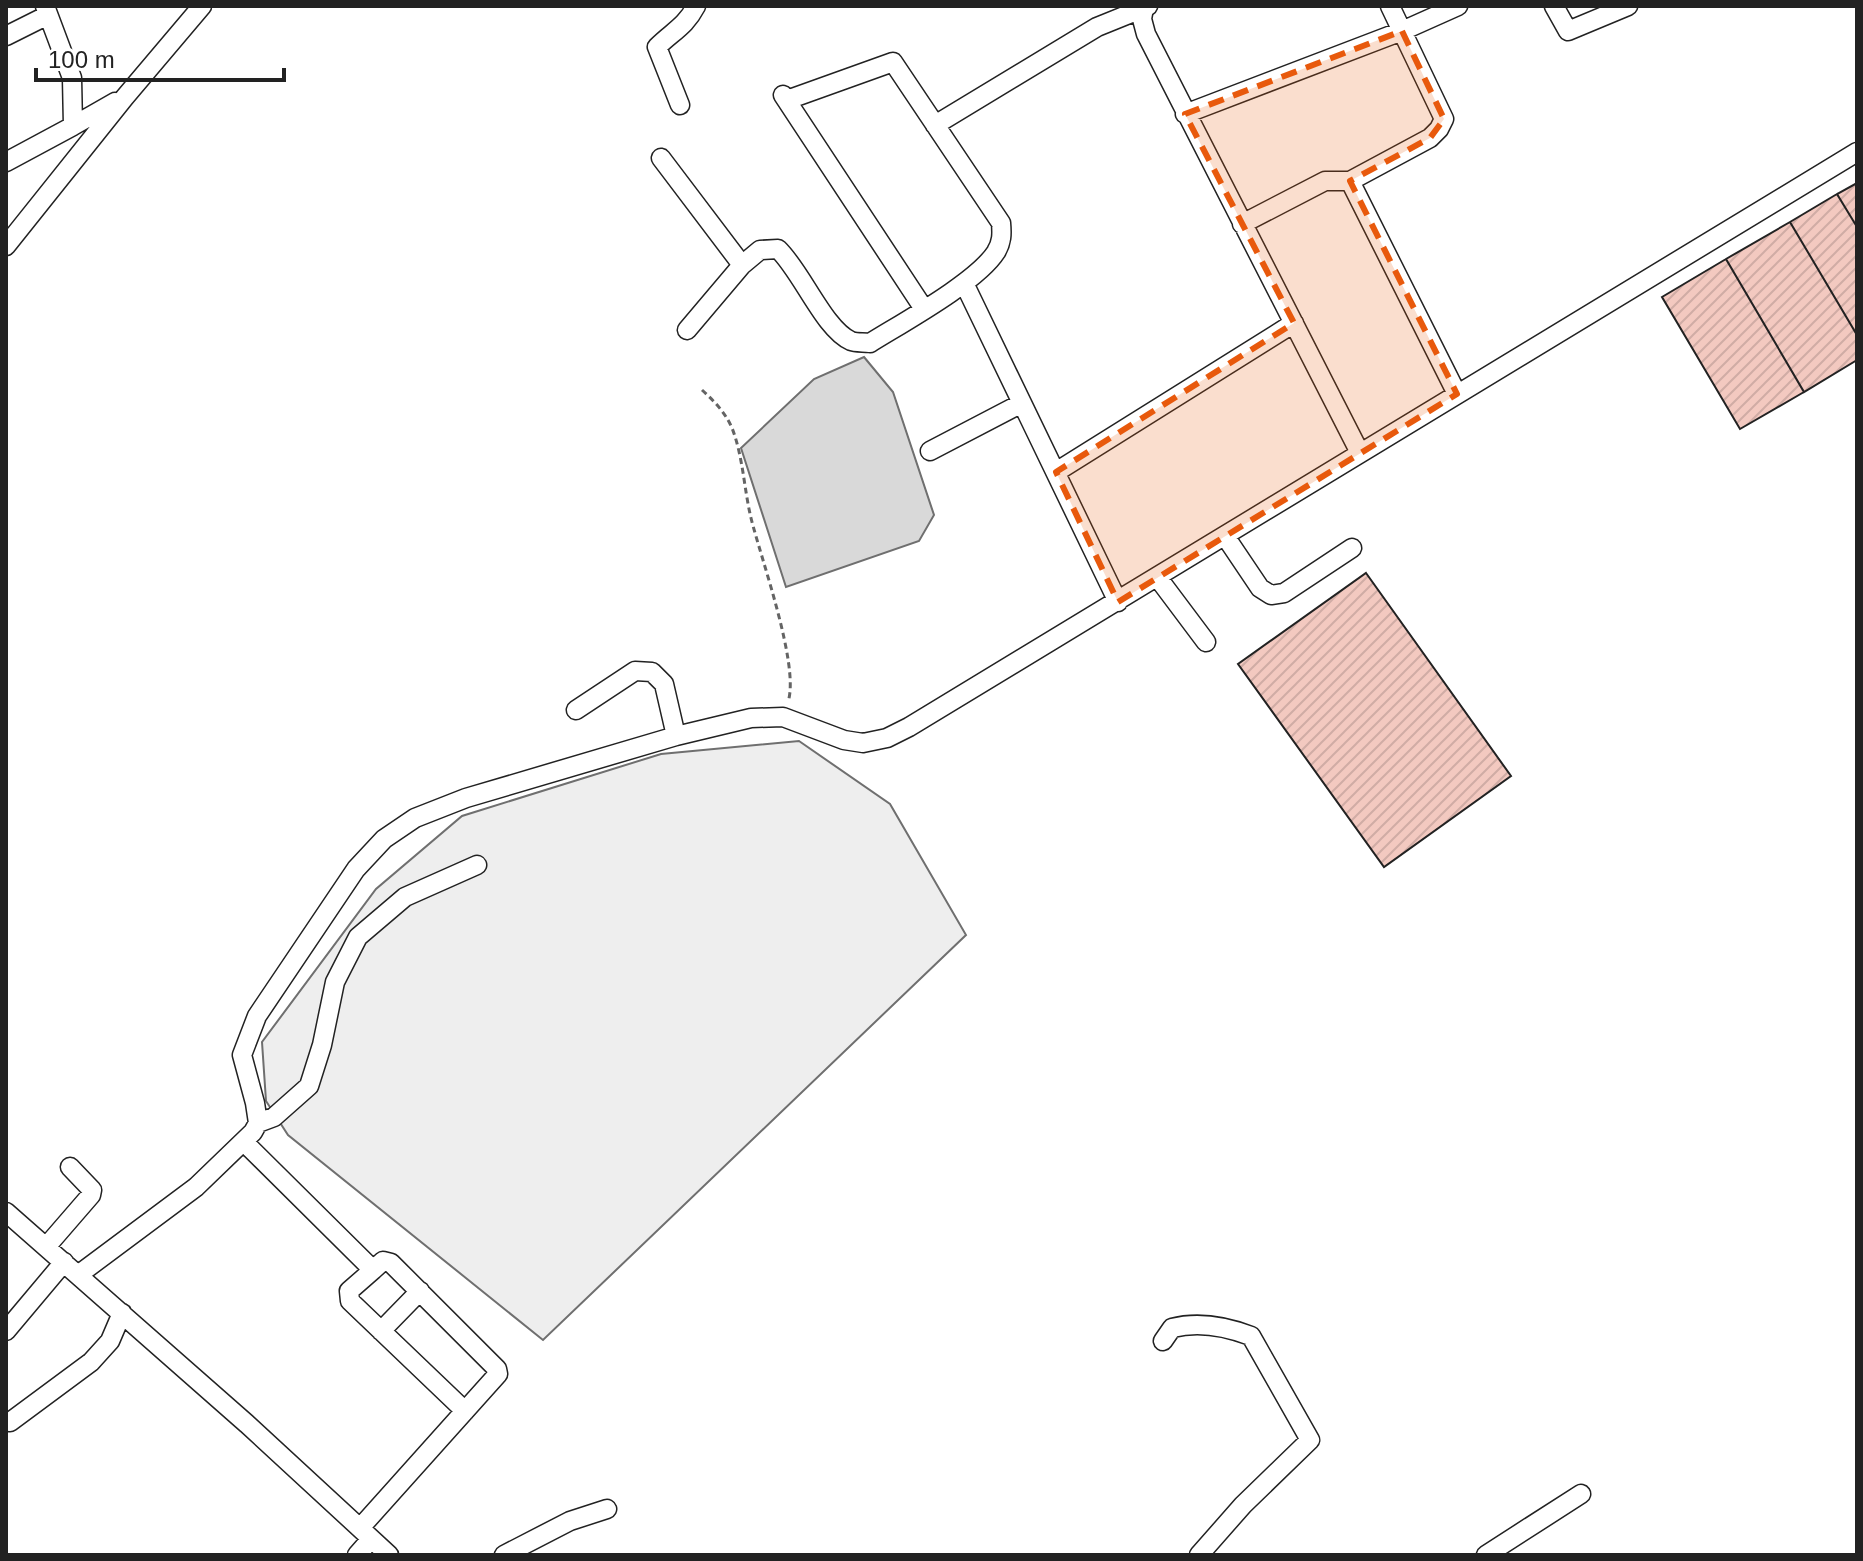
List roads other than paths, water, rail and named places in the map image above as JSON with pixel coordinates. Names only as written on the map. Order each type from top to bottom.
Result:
[{"type":"street","points":[[6,246],[202,6]]},
{"type":"street","points":[[680,105],[657,47],[682,28],[696,6]]},
{"type":"street","points":[[1242,224],[1325,181],[1350,181],[1430,138],[1439,129],[1444,119],[1390,6]]},
{"type":"street","points":[[1185,114],[1402,31],[1458,6]]},
{"type":"street","points":[[1554,6],[1568,31],[1628,6]]},
{"type":"street","points":[[1146,7],[1142,19],[1146,34],[1360,453]]},
{"type":"street","points":[[935,125],[1097,27],[1146,7]]},
{"type":"street","points":[[6,36],[47,11],[72,78],[73,126]]},
{"type":"street","points":[[687,330],[742,265],[760,250],[778,249],[791,261],[835,330],[852,341],[870,343],[924,309],[964,283],[995,255],[1003,239],[1001,223],[893,62],[785,98],[924,309]]},
{"type":"street","points":[[6,162],[125,97]]},
{"type":"street","points":[[258,1123],[242,1055],[257,1016],[356,869],[384,839],[415,818],[466,798],[676,736],[751,718],[783,717],[844,740],[863,743],[887,738],[1158,578],[1857,152]]},
{"type":"street","points":[[661,158],[742,265]]},
{"type":"street","points":[[1350,181],[1457,394]]},
{"type":"street","points":[[964,283],[1118,602]]},
{"type":"street","points":[[1056,472],[1294,323]]},
{"type":"street","points":[[930,451],[1022,403]]},
{"type":"street","points":[[1225,536],[1260,588],[1271,595],[1284,593],[1352,548]]},
{"type":"street","points":[[1158,578],[1206,642]]},
{"type":"street","points":[[576,710],[635,671],[652,672],[664,684],[676,736]]},
{"type":"street","points":[[6,1331],[71,1268],[196,1187],[244,1142],[258,1123],[274,1117],[309,1086],[322,1045],[335,982],[358,937],[405,897],[477,865]]},
{"type":"street","points":[[244,1142],[373,1270]]},
{"type":"street","points":[[46,1247],[91,1195],[92,1190],[70,1167]]},
{"type":"street","points":[[6,1212],[389,1555]]},
{"type":"street","points":[[357,1555],[365,1533],[498,1374],[497,1369],[420,1291],[391,1263],[383,1261],[349,1291],[350,1301],[465,1411]]},
{"type":"street","points":[[381,1331],[420,1291]]},
{"type":"street","points":[[10,1422],[91,1362],[110,1341],[122,1313]]},
{"type":"street","points":[[1163,1341],[1172,1328],[1188,1324],[1227,1327],[1251,1336],[1310,1440],[1243,1505],[1199,1555]]},
{"type":"street","points":[[1486,1555],[1581,1494]]},
{"type":"street","points":[[504,1555],[570,1521],[607,1509]]}]
